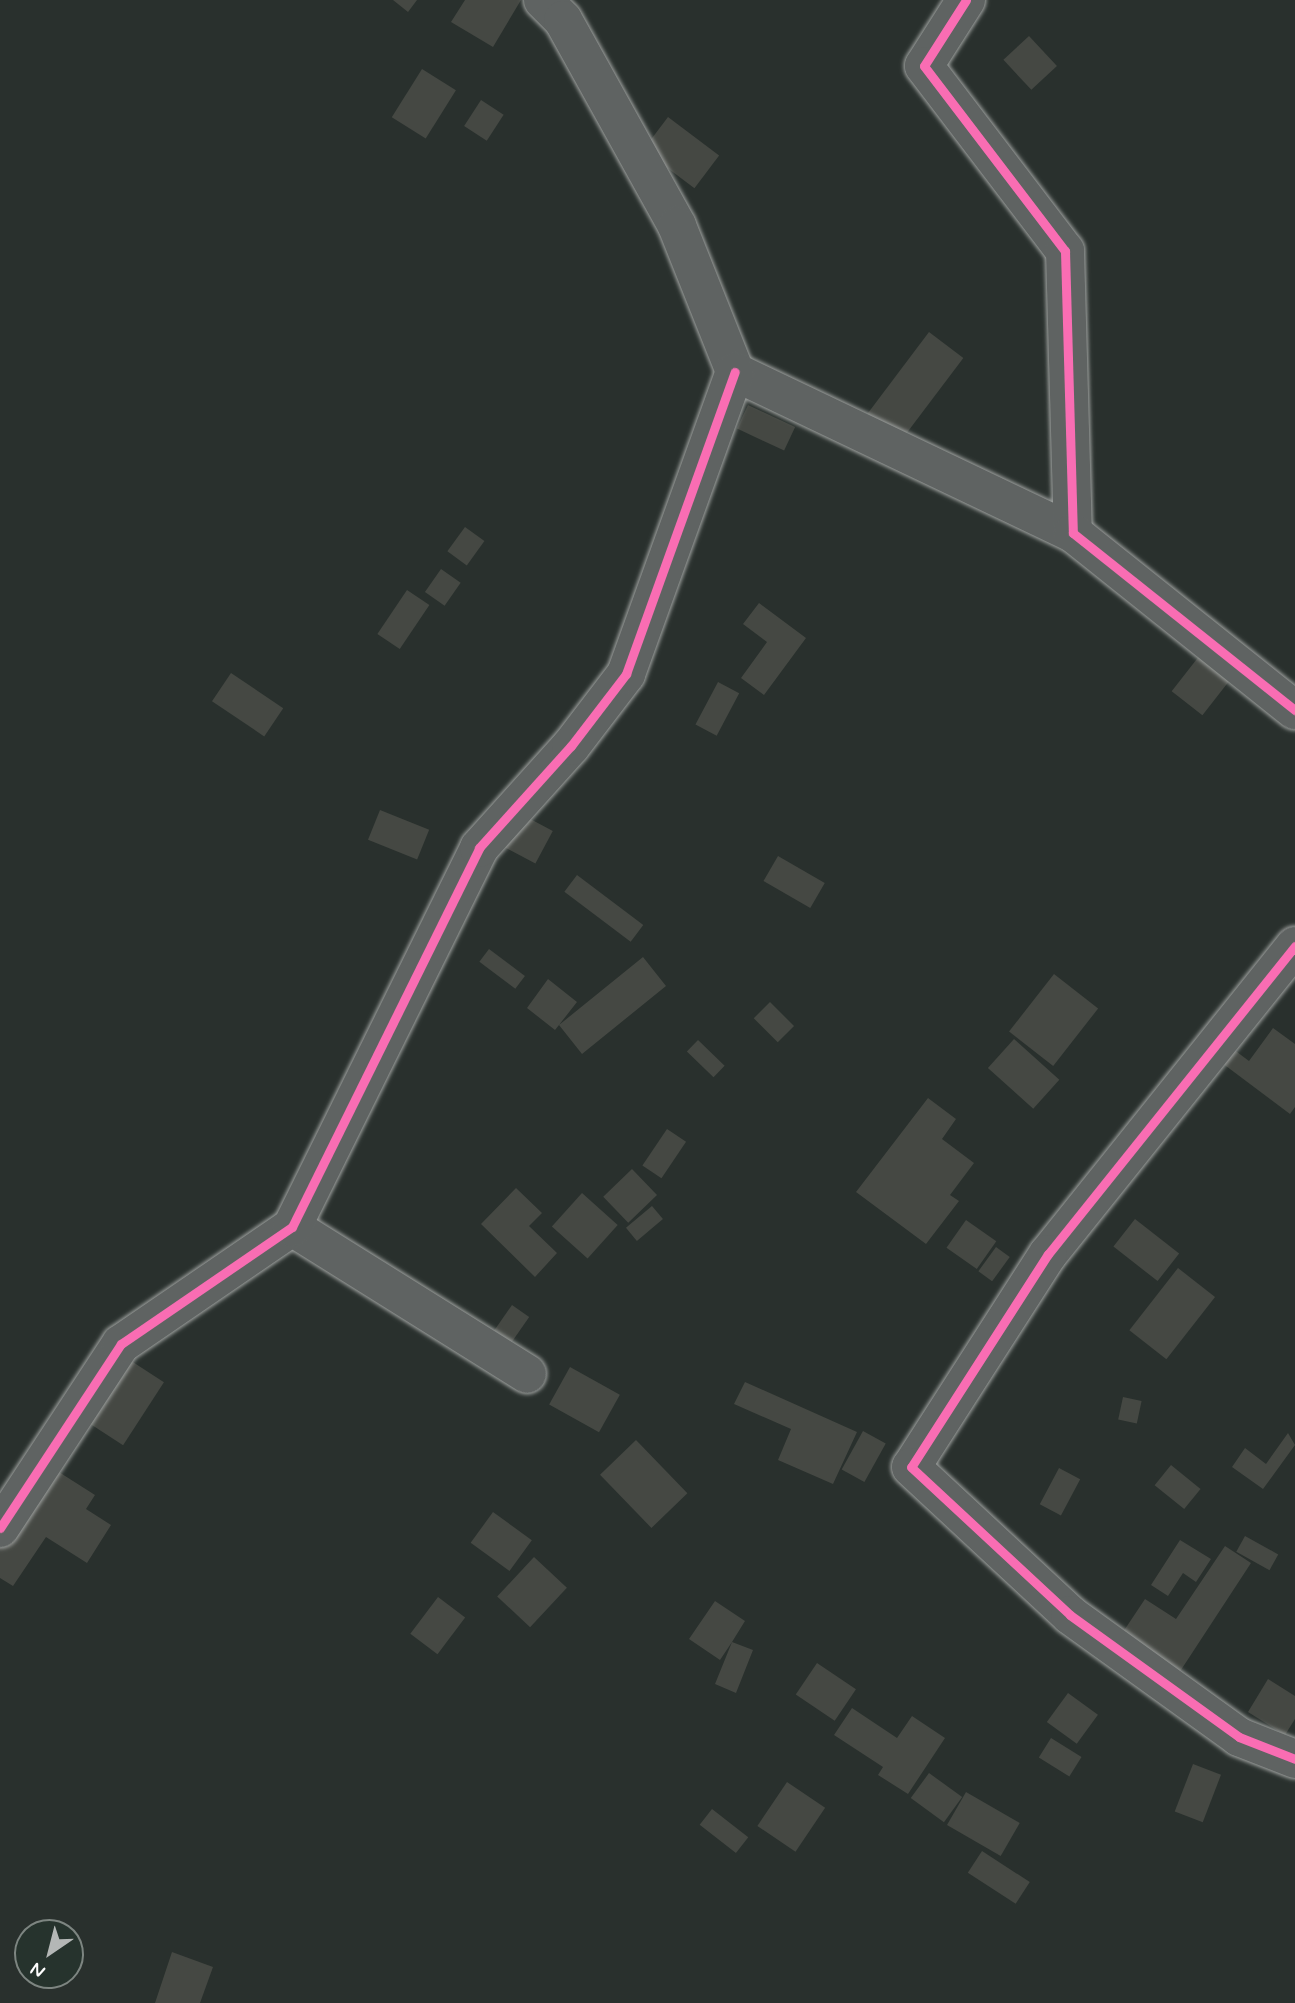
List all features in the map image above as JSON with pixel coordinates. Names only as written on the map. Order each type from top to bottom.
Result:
[{"type":"street","points":[[0,1528],[121,1344],[292,1227],[479,848],[571,746],[625,674],[735,372],[677,226],[563,20],[543,0]]},
{"type":"street","points":[[966,0],[925,66],[1065,251],[1073,533]]},
{"type":"street","points":[[735,372],[1073,533],[1295,710]]},
{"type":"street","points":[[1295,946],[1048,1254],[911,1467],[1070,1615],[1239,1737],[1295,1759]]},
{"type":"street","points":[[292,1227],[527,1374]]},
{"type":"building","points":[[393,0],[417,0],[408,12]]},
{"type":"building","points":[[465,0],[521,0],[493,47],[451,22]]},
{"type":"building","points":[[1029,36],[1057,66],[1031,90],[1003,60]]},
{"type":"building","points":[[422,69],[456,90],[426,139],[392,117]]},
{"type":"building","points":[[481,100],[504,115],[487,141],[464,126]]},
{"type":"building","points":[[668,117],[719,156],[694,188],[643,150]]},
{"type":"building","points":[[929,332],[963,358],[900,443],[865,417]]},
{"type":"building","points":[[748,405],[795,427],[784,451],[737,429]]},
{"type":"building","points":[[465,527],[484,541],[467,565],[447,551]]},
{"type":"building","points":[[441,569],[461,583],[445,606],[425,592]]},
{"type":"building","points":[[407,590],[429,605],[400,649],[377,634]]},
{"type":"building","points":[[759,603],[806,638],[764,695],[741,678],[767,642],[743,624]]},
{"type":"building","points":[[1200,655],[1231,679],[1202,715],[1172,691]]},
{"type":"building","points":[[231,673],[283,708],[264,736],[212,701]]},
{"type":"building","points":[[718,682],[739,693],[717,736],[695,724]]},
{"type":"building","points":[[380,810],[429,830],[417,860],[368,840]]},
{"type":"building","points":[[521,814],[553,831],[535,864],[504,847]]},
{"type":"building","points":[[778,856],[825,883],[810,908],[764,881]]},
{"type":"building","points":[[577,875],[643,925],[631,942],[564,892]]},
{"type":"building","points":[[489,949],[525,976],[515,989],[479,962]]},
{"type":"building","points":[[643,957],[666,986],[582,1054],[559,1025]]},
{"type":"building","points":[[1054,974],[1098,1008],[1053,1066],[1009,1032]]},
{"type":"building","points":[[548,979],[577,1002],[555,1030],[527,1008]]},
{"type":"building","points":[[770,1002],[794,1026],[778,1042],[754,1018]]},
{"type":"building","points":[[1273,1028],[1295,1044],[1295,1107],[1290,1114],[1214,1057],[1225,1043],[1249,1061]]},
{"type":"building","points":[[1014,1039],[1059,1080],[1033,1109],[988,1068]]},
{"type":"building","points":[[698,1040],[725,1066],[714,1077],[687,1052]]},
{"type":"building","points":[[928,1098],[956,1119],[942,1139],[974,1163],[950,1195],[959,1201],[926,1244],[856,1192]]},
{"type":"building","points":[[667,1129],[686,1142],[661,1178],[642,1165]]},
{"type":"building","points":[[632,1169],[657,1195],[628,1223],[603,1197]]},
{"type":"building","points":[[516,1188],[542,1213],[529,1226],[557,1253],[535,1277],[481,1224]]},
{"type":"building","points":[[582,1193],[618,1225],[588,1259],[552,1226]]},
{"type":"building","points":[[652,1206],[663,1219],[637,1241],[626,1228]]},
{"type":"building","points":[[1135,1219],[1179,1253],[1158,1281],[1113,1247]]},
{"type":"building","points":[[966,1220],[996,1241],[977,1269],[946,1248]]},
{"type":"building","points":[[996,1247],[1010,1257],[992,1281],[978,1271]]},
{"type":"building","points":[[1178,1268],[1215,1297],[1166,1359],[1129,1330]]},
{"type":"building","points":[[512,1305],[529,1317],[511,1342],[494,1330]]},
{"type":"building","points":[[122,1355],[164,1382],[123,1445],[81,1418]]},
{"type":"building","points":[[570,1367],[620,1395],[599,1432],[549,1405]]},
{"type":"building","points":[[745,1382],[857,1432],[833,1484],[778,1460],[791,1429],[734,1404]]},
{"type":"building","points":[[1123,1397],[1142,1401],[1137,1423],[1118,1419]]},
{"type":"building","points":[[863,1431],[886,1444],[864,1482],[842,1469]]},
{"type":"building","points":[[1288,1433],[1295,1445],[1263,1489],[1232,1467],[1245,1448],[1266,1464]]},
{"type":"building","points":[[636,1440],[687,1493],[651,1528],[600,1475]]},
{"type":"building","points":[[1171,1465],[1201,1489],[1184,1509],[1155,1485]]},
{"type":"building","points":[[51,1467],[95,1495],[86,1509],[111,1525],[87,1563],[46,1537],[13,1586],[0,1578],[0,1548]]},
{"type":"building","points":[[1059,1468],[1080,1479],[1061,1515],[1040,1504]]},
{"type":"building","points":[[493,1512],[532,1540],[509,1571],[471,1543]]},
{"type":"building","points":[[1245,1536],[1278,1554],[1270,1570],[1236,1552]]},
{"type":"building","points":[[1180,1540],[1211,1559],[1196,1582],[1183,1573],[1168,1596],[1151,1585]]},
{"type":"building","points":[[1225,1546],[1251,1563],[1179,1673],[1121,1635],[1145,1599],[1176,1619]]},
{"type":"building","points":[[534,1557],[567,1588],[530,1627],[497,1596]]},
{"type":"building","points":[[438,1597],[465,1617],[437,1654],[410,1634]]},
{"type":"building","points":[[715,1601],[745,1621],[720,1660],[689,1639]]},
{"type":"building","points":[[732,1642],[753,1650],[736,1693],[715,1684]]},
{"type":"building","points":[[817,1663],[856,1689],[835,1721],[796,1695]]},
{"type":"building","points":[[1268,1679],[1295,1696],[1295,1719],[1285,1735],[1248,1712]]},
{"type":"building","points":[[1068,1693],[1098,1715],[1077,1744],[1047,1722]]},
{"type":"building","points":[[852,1708],[897,1738],[912,1716],[945,1738],[908,1794],[878,1775],[883,1767],[834,1735]]},
{"type":"building","points":[[1051,1738],[1082,1757],[1069,1777],[1039,1758]]},
{"type":"building","points":[[1193,1764],[1221,1775],[1203,1822],[1175,1812]]},
{"type":"building","points":[[929,1773],[962,1797],[944,1822],[911,1798]]},
{"type":"building","points":[[787,1782],[825,1808],[795,1852],[757,1826]]},
{"type":"building","points":[[966,1792],[1020,1823],[1001,1856],[947,1825]]},
{"type":"building","points":[[712,1809],[748,1837],[736,1853],[700,1825]]},
{"type":"building","points":[[982,1851],[1030,1882],[1016,1904],[968,1873]]},
{"type":"building","points":[[172,1952],[213,1967],[200,2003],[155,2003]]},
{"type":"cycle path","points":[[966,0],[924,66],[1065,251],[1073,533],[1295,710]]},
{"type":"cycle path","points":[[0,1528],[121,1344],[292,1227],[479,848],[571,746],[626,674],[735,372]]},
{"type":"cycle path","points":[[1295,946],[1048,1254],[911,1467],[1070,1615],[1239,1737],[1295,1759]]}]
